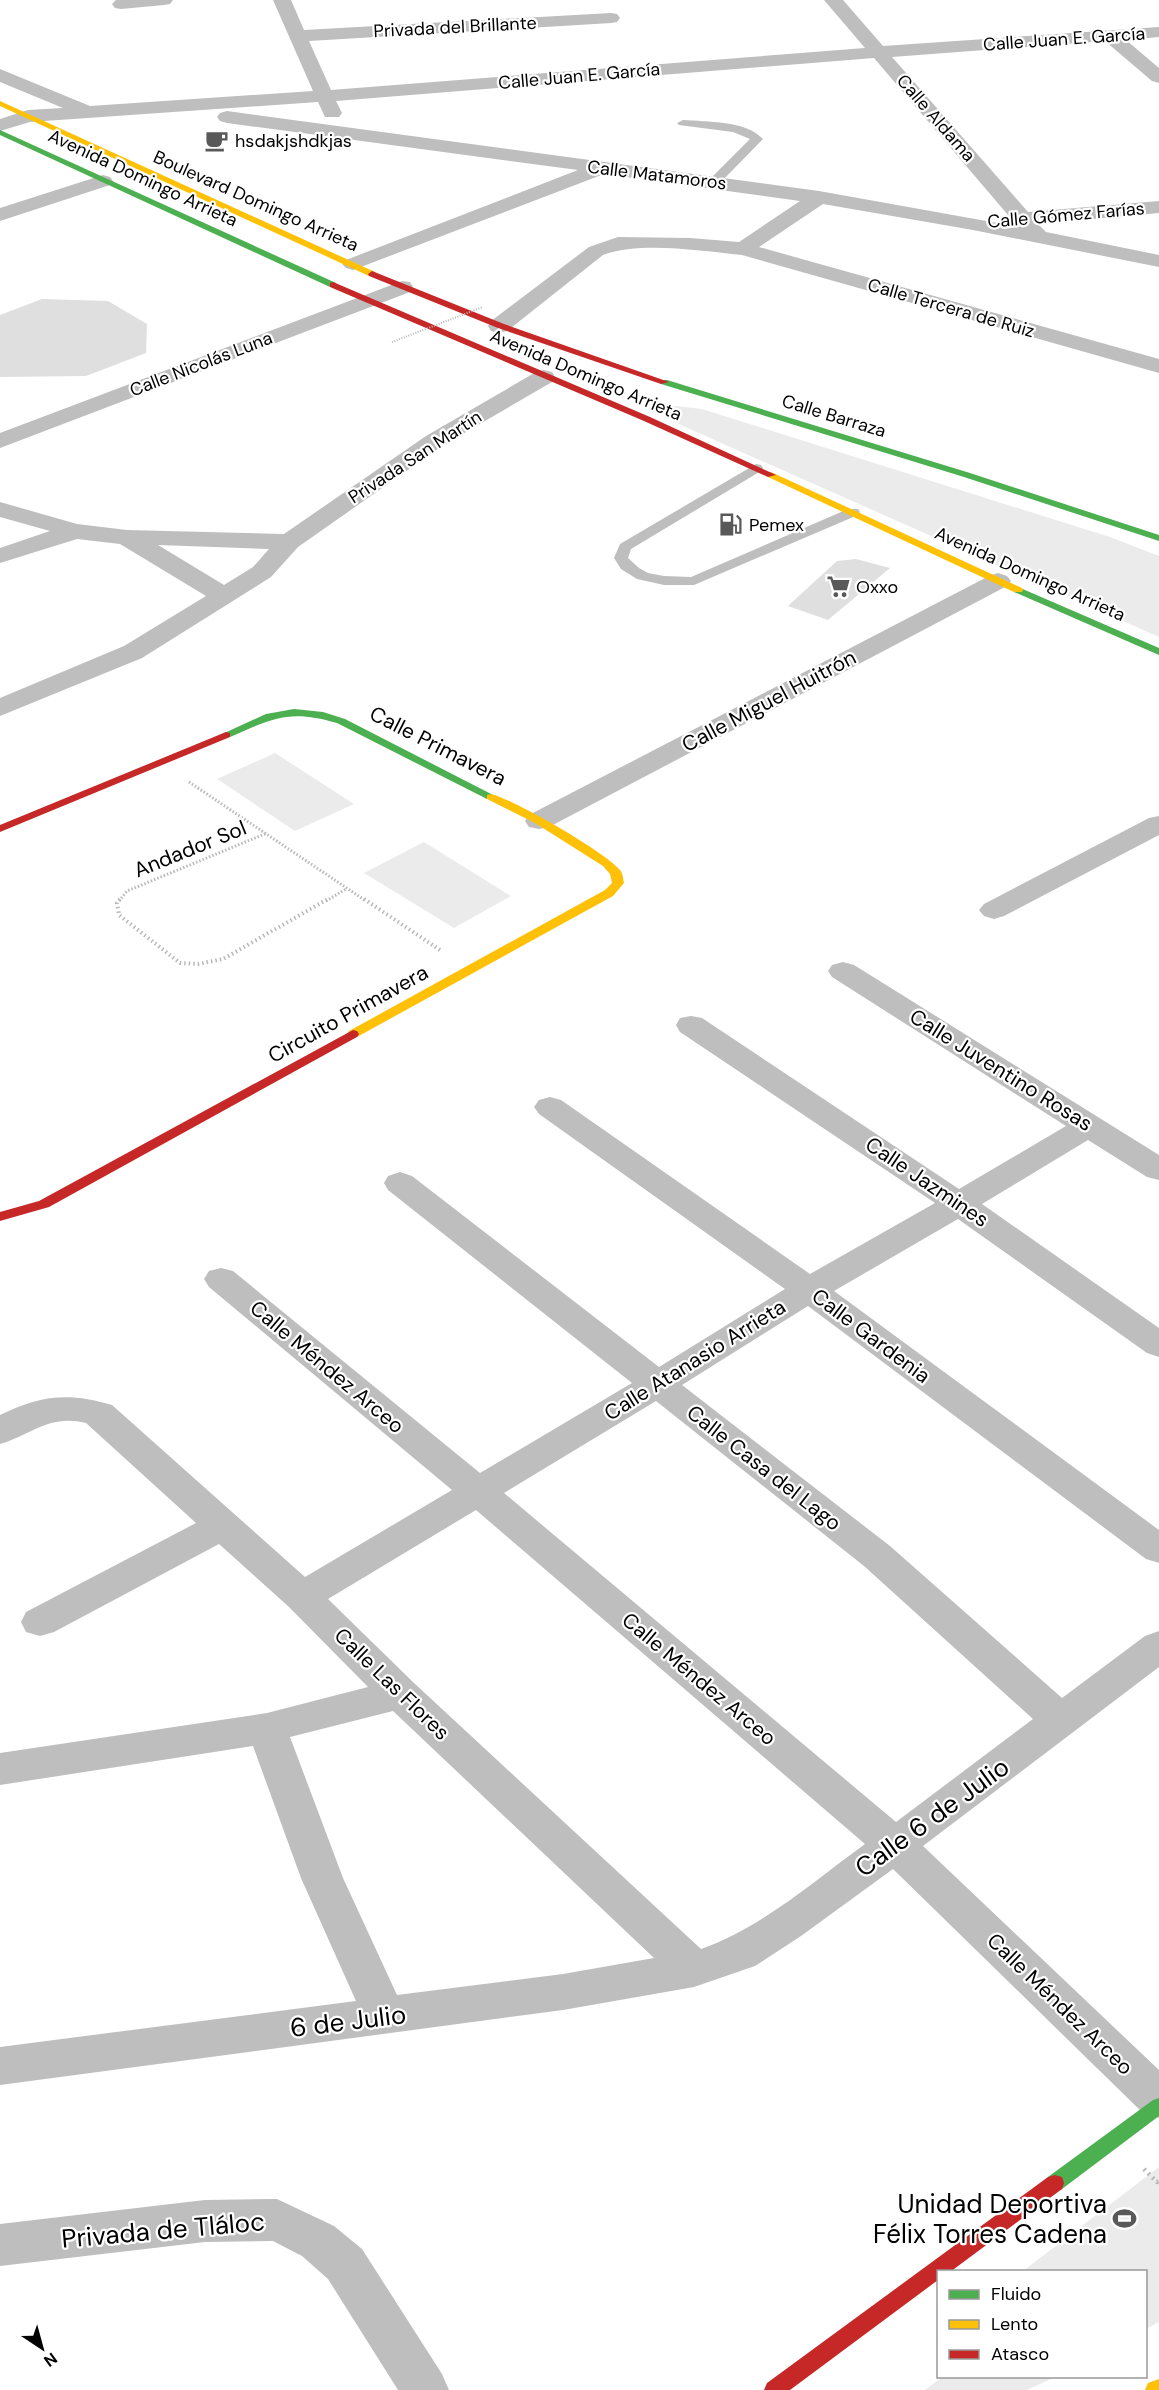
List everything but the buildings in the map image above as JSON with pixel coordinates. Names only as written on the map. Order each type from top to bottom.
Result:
[{"type":"main road","name":"Boulevard Domingo Arrieta","points":[[0,103],[215,204],[402,287],[499,326]]},
{"type":"main road","name":"Avenida Domingo Arrieta","points":[[0,132],[366,300],[647,419],[1159,652]]},
{"type":"main road","name":"Calle Barraza","points":[[499,326],[698,394],[940,467],[1159,538]]},
{"type":"main road","points":[[544,377],[586,379]]},
{"type":"main road","points":[[621,383],[669,396],[698,394]]},
{"type":"main road","points":[[647,419],[644,410],[650,404]]},
{"type":"main road","name":"Calle Primavera","points":[[158,762],[280,712],[315,712],[341,721],[539,821]]},
{"type":"main road","points":[[0,829],[158,762]]},
{"type":"main road","name":"Circuito Primavera","points":[[0,1217],[44,1203],[472,971],[609,893],[618,883],[616,873],[607,864],[539,821]]},
{"type":"main road","points":[[774,2390],[1159,2106]]},
{"type":"main road","points":[[1155,2390],[1159,2388]]},
{"type":"street","points":[[121,4],[164,0]]},
{"type":"street","points":[[282,0],[342,132]]},
{"type":"street","name":"Calle Aldama","points":[[833,0],[1038,236]]},
{"type":"street","name":"Privada del Brillante","points":[[298,36],[611,18]]},
{"type":"street","name":"Calle Juan E. García","points":[[0,125],[28,116],[324,96],[1159,32]]},
{"type":"street","points":[[1110,36],[1159,77]]},
{"type":"street","points":[[0,75],[89,112]]},
{"type":"street","name":"Calle Matamoros","points":[[152,108],[819,196],[1038,236],[1159,261]]},
{"type":"street","points":[[353,264],[603,168]]},
{"type":"street","points":[[0,215],[103,181]]},
{"type":"street","points":[[743,249],[819,196]]},
{"type":"street","name":"Calle Gómez Farías","points":[[973,224],[1159,207]]},
{"type":"street","name":"Calle Tercera de Ruiz","points":[[499,326],[596,251],[607,245],[618,243],[690,244],[743,249],[1159,366]]},
{"type":"street","name":"Calle Nicolás Luna","points":[[0,441],[402,287]]},
{"type":"street","name":"Privada San Martín","points":[[0,708],[133,652],[262,572],[290,542],[434,441],[544,377]]},
{"type":"street","points":[[0,509],[75,531],[127,537],[290,542]]},
{"type":"street","points":[[0,556],[75,531]]},
{"type":"street","points":[[127,537],[225,596]]},
{"type":"street","name":"Calle Miguel Huitrón","points":[[539,821],[999,581]]},
{"type":"street","points":[[994,910],[1159,824]]},
{"type":"street","name":"Calle Juventino Rosas","points":[[843,971],[1159,1170]]},
{"type":"street","name":"Calle Jazmines","points":[[691,1025],[959,1204],[1159,1345]]},
{"type":"street","name":"Calle Gardenia","points":[[550,1107],[809,1290],[1159,1549]]},
{"type":"street","name":"Calle Atanasio Arrieta","points":[[302,1597],[656,1385],[809,1290],[1090,1125]]},
{"type":"street","name":"Calle Casa del Lago","points":[[400,1183],[877,1556],[1061,1721]]},
{"type":"street","name":"Calle Méndez Arceo","points":[[221,1279],[477,1491],[895,1845],[1159,2099]]},
{"type":"street","name":"Calle Las Flores","points":[[0,1431],[34,1413],[53,1408],[84,1408],[99,1414],[302,1597],[400,1694],[694,1969]]},
{"type":"street","points":[[40,1622],[221,1526]]},
{"type":"street","name":"Calle 6 de Julio","points":[[694,1969],[740,1953],[786,1924],[1159,1646]]},
{"type":"street","points":[[0,1769],[267,1728],[400,1694]]},
{"type":"street","points":[[267,1728],[322,1878],[385,2016]]},
{"type":"street","name":"6 de Julio","points":[[0,2066],[563,1992],[694,1969]]},
{"type":"street","name":"Privada de Tláloc","points":[[0,2245],[205,2221],[277,2220],[318,2241],[345,2264],[425,2390]]},
{"type":"lane","points":[[683,123],[741,131],[757,139],[714,182]]},
{"type":"lane","points":[[756,468],[625,548],[621,558],[624,565],[652,580],[675,583],[694,581],[854,512]]},
{"type":"path","points":[[392,342],[483,307]]},
{"type":"path","name":"Andador Sol","points":[[158,762],[472,971]]},
{"type":"path","name":"Andador Sol","points":[[267,833],[127,891],[117,903],[119,915],[180,963],[198,964],[224,958],[346,889]]},
{"type":"shaded area","points":[[675,406],[702,409],[1110,537],[1159,556],[1159,637],[674,422],[658,411]]},
{"type":"shaded area","points":[[275,753],[354,804],[295,831],[217,779]]},
{"type":"shaded area","points":[[424,842],[511,896],[454,928],[364,873]]},
{"type":"shaded area","name":"Unidad Deportiva Félix Torres Cadena","points":[[1159,2167],[1159,2322],[1147,2328],[1147,2270],[1024,2270]]},
{"type":"shaded area","points":[[941,2378],[1053,2378],[1027,2390],[925,2390]]},
{"type":"traffic: fast","points":[[0,132],[333,285]]},
{"type":"traffic: fast","points":[[664,382],[967,475],[1159,538]]},
{"type":"traffic: fast","points":[[1018,590],[1159,652]]},
{"type":"traffic: fast","points":[[226,735],[282,713],[308,713],[323,716],[341,721],[491,797]]},
{"type":"traffic: fast","points":[[1055,2183],[1159,2106]]},
{"type":"traffic: slow","points":[[0,103],[372,274]]},
{"type":"traffic: slow","points":[[771,475],[1018,590]]},
{"type":"traffic: slow","points":[[353,1034],[609,893],[618,883],[616,873],[607,864],[539,821],[491,797]]},
{"type":"traffic: slow","points":[[1155,2390],[1159,2388]]},
{"type":"traffic: jam","points":[[372,274],[501,326],[664,382]]},
{"type":"traffic: jam","points":[[333,285],[647,419],[771,475]]},
{"type":"traffic: jam","points":[[0,829],[226,735]]},
{"type":"traffic: jam","points":[[0,1217],[44,1204],[353,1034]]},
{"type":"traffic: jam","points":[[774,2390],[1055,2183]]},
{"type":"place","name":"hsdakjshdkjas","points":[[217,141]]},
{"type":"place","name":"Pemex","points":[[731,525]]},
{"type":"place","name":"Oxxo","points":[[838,587]]},
{"type":"place","name":"Unidad Deportiva Félix Torres Cadena","points":[[1125,2219]]}]
